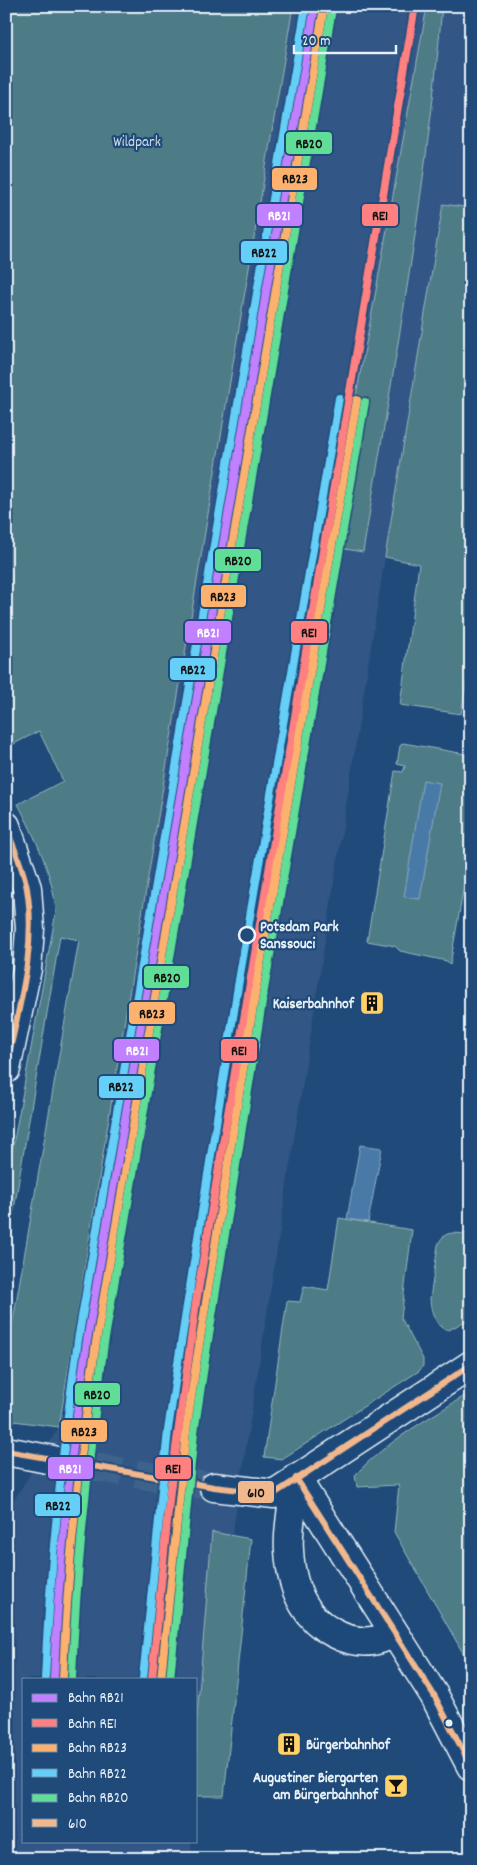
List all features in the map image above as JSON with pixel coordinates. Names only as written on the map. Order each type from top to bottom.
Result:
[{"type":"street","points":[[6,826],[27,888],[30,929],[26,969],[6,1069]]},
{"type":"street","points":[[214,1486],[274,1494],[471,1365]]},
{"type":"street","points":[[6,1450],[53,1460]]},
{"type":"street","points":[[296,1478],[434,1695],[471,1766]]},
{"type":"street","points":[[296,1478],[288,1548],[292,1578],[304,1606],[318,1622],[341,1637],[373,1641],[394,1634]]},
{"type":"shaded area","points":[[293,6],[471,6],[471,208],[443,204],[385,557],[198,1755],[198,1678],[22,1678],[22,1842],[191,1842],[192,1859],[15,1859],[14,1500],[59,1427],[188,632]]},
{"type":"shaded area","points":[[423,780],[440,783],[420,899],[404,897]]},
{"type":"shaded area","points":[[360,1145],[382,1148],[368,1222],[347,1219]]},
{"type":"green space","name":"Wildpark","points":[[6,6],[293,6],[174,716],[59,1427],[6,1420],[6,1361],[79,940],[60,936],[6,1257],[6,1184],[56,912],[47,870],[37,843],[18,804],[63,781],[39,731],[6,748]]},
{"type":"green space","points":[[427,6],[442,6],[436,75],[408,280],[363,552],[327,546],[373,307]]},
{"type":"green space","points":[[443,204],[471,208],[471,656],[461,714],[400,705],[419,564],[385,557]]},
{"type":"green space","points":[[403,743],[471,755],[471,846],[450,965],[447,961],[400,951],[395,946],[367,941],[395,771],[403,772],[405,766],[397,764],[400,746]]},
{"type":"green space","points":[[339,1218],[412,1230],[401,1318],[423,1359],[423,1366],[419,1371],[282,1459],[264,1457],[287,1301],[300,1302],[304,1286],[328,1290]]},
{"type":"green space","points":[[452,1233],[471,1234],[471,1318],[449,1330],[440,1326],[437,1322],[431,1309],[430,1299],[438,1245],[443,1237]]},
{"type":"green space","points":[[471,1392],[471,1667],[394,1532],[399,1485],[357,1487],[355,1475],[396,1440]]},
{"type":"green space","points":[[212,1532],[251,1539],[224,1796],[198,1796],[198,1704]]},
{"type":"tunnel","points":[[53,1460],[214,1487]]},
{"type":"rail line","name":"RB22","points":[[45,1678],[57,1509],[78,1340],[306,6]]},
{"type":"rail line","name":"RB21","points":[[54,1678],[66,1509],[87,1341],[315,6]]},
{"type":"rail line","name":"RE1","points":[[152,1678],[170,1491],[196,1303],[415,6]]},
{"type":"rail line","name":"RB23","points":[[63,1678],[75,1510],[96,1342],[324,7]]},
{"type":"rail line","name":"RB20","points":[[72,1678],[84,1511],[104,1344],[332,9]]},
{"type":"rail line","name":"RB22","points":[[143,1678],[168,1430],[179,1356],[238,986],[339,398]]},
{"type":"rail line","name":"RB23","points":[[161,1678],[186,1432],[197,1358],[256,988],[357,400]]},
{"type":"rail line","name":"RB20","points":[[170,1678],[194,1433],[205,1360],[264,990],[365,402]]},
{"type":"transit line","name":"610","points":[[6,827],[26,881],[30,934],[21,1002],[6,1068]]},
{"type":"transit line","name":"610","points":[[6,1451],[214,1487],[274,1494],[471,1365]]},
{"type":"transit line","name":"610","points":[[296,1478],[434,1695],[471,1766]]},
{"type":"place","name":"Potsdam Park Sanssouci","points":[[247,935]]},
{"type":"place","name":"Kaiserbahnhof","points":[[372,1003]]},
{"type":"place","name":"Bürgerbahnhof","points":[[289,1744]]},
{"type":"place","name":"Augustiner Biergarten am Bürgerbahnhof","points":[[396,1786]]}]
